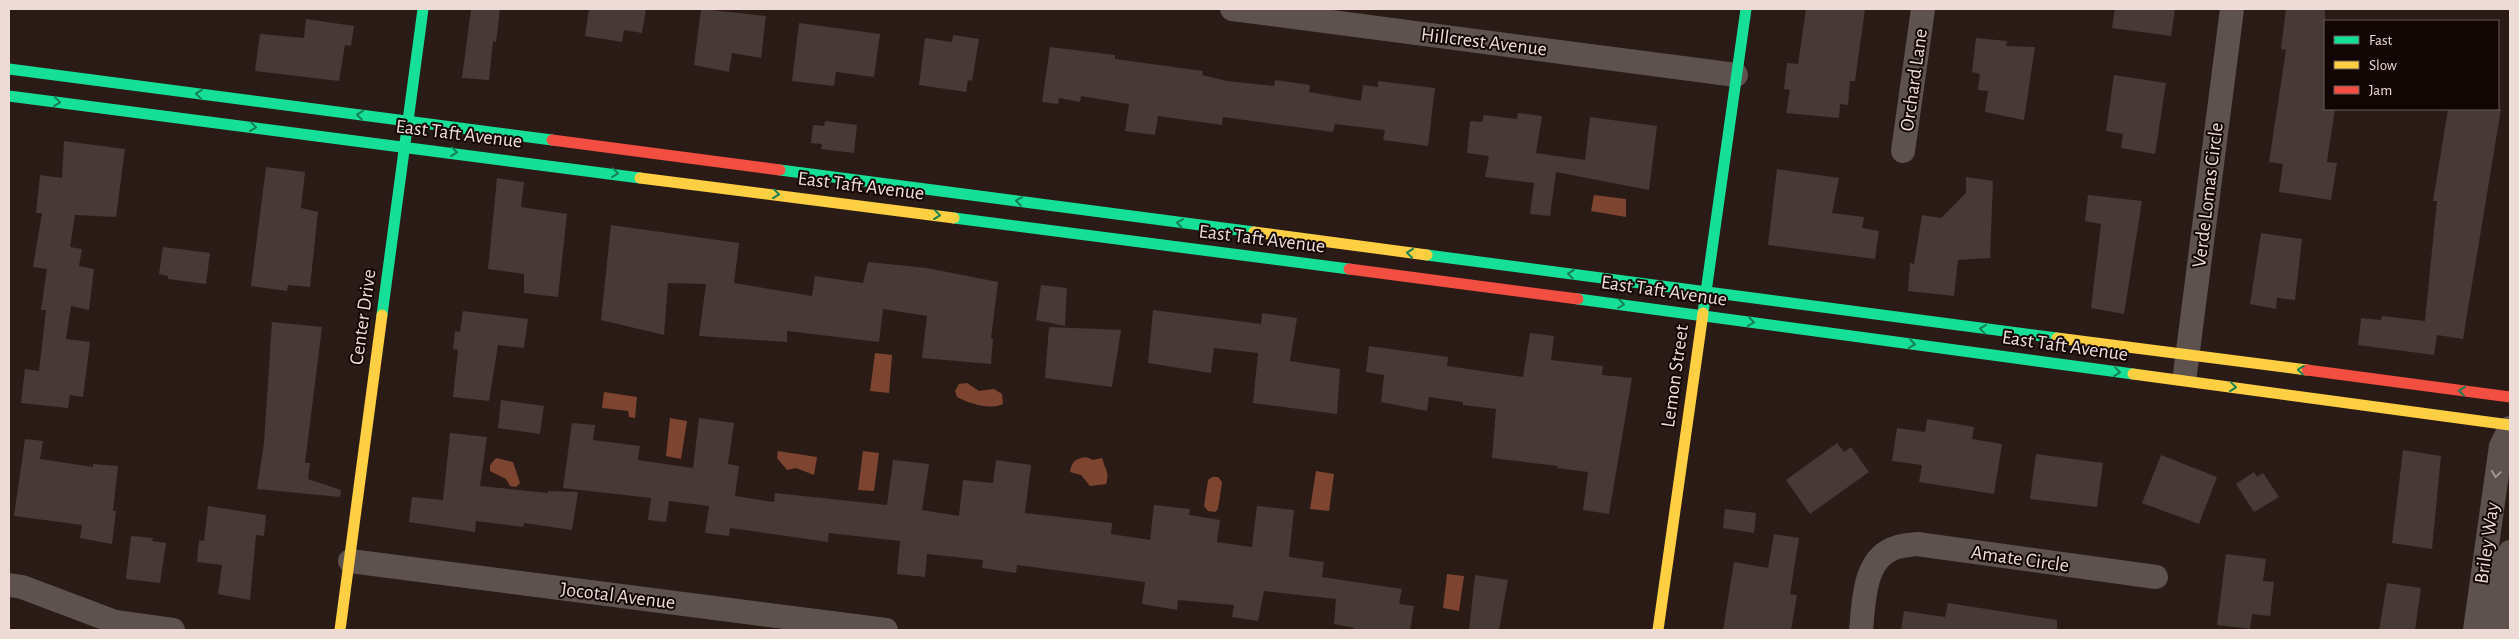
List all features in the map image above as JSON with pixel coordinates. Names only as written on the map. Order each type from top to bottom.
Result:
[{"type":"street","name":"Center Drive","points":[[340,630],[423,9]]},
{"type":"street","name":"Hillcrest Avenue","points":[[1232,9],[1736,75]]},
{"type":"street","name":"Lemon Street","points":[[1658,630],[1746,9]]},
{"type":"street","name":"Orchard Lane","points":[[1903,152],[1923,9]]},
{"type":"street","name":"Verde Lomas Circle","points":[[2184,381],[2232,9]]},
{"type":"street","name":"East Taft Avenue","points":[[9,69],[408,121],[973,208],[1205,238],[1703,315],[2510,425]]},
{"type":"street","name":"East Taft Avenue","points":[[9,96],[405,146],[973,208],[1205,238],[1706,292],[2510,397]]},
{"type":"street","name":"Briley Way","points":[[2476,630],[2501,446],[2510,428]]},
{"type":"street","name":"Amate Circle","points":[[1861,630],[1867,581],[1874,566],[1886,553],[1897,547],[1917,544],[2156,578]]},
{"type":"street","name":"Briley Way","points":[[2499,630],[2510,552]]},
{"type":"street","name":"Jocotal Avenue","points":[[350,561],[886,630]]},
{"type":"street","points":[[9,585],[22,587],[115,622],[173,630]]},
{"type":"shaded area","points":[[1594,195],[1626,199],[1626,217],[1591,211]]},
{"type":"shaded area","points":[[875,353],[892,355],[889,393],[870,391]]},
{"type":"shaded area","points":[[967,383],[979,391],[994,389],[1002,394],[1003,404],[998,406],[980,405],[957,397],[955,391],[959,384]]},
{"type":"shaded area","points":[[604,392],[637,397],[635,418],[629,417],[628,411],[602,408]]},
{"type":"shaded area","points":[[670,418],[687,421],[681,459],[666,456]]},
{"type":"shaded area","points":[[778,451],[817,457],[814,475],[796,468],[787,470],[777,458]]},
{"type":"shaded area","points":[[863,451],[879,453],[874,491],[858,490]]},
{"type":"shaded area","points":[[1086,457],[1093,460],[1102,458],[1107,474],[1106,484],[1090,486],[1081,475],[1070,472],[1075,461]]},
{"type":"shaded area","points":[[496,458],[513,462],[520,483],[516,487],[510,486],[506,479],[490,471],[490,465]]},
{"type":"shaded area","points":[[1316,471],[1334,474],[1329,511],[1310,509]]},
{"type":"shaded area","points":[[1212,477],[1218,477],[1222,482],[1218,509],[1215,512],[1208,511],[1204,506],[1208,480]]},
{"type":"shaded area","points":[[1447,574],[1464,576],[1459,611],[1443,608]]},
{"type":"building","points":[[471,9],[500,9],[496,42],[493,41],[489,80],[462,78]]},
{"type":"building","points":[[589,9],[646,9],[642,33],[624,30],[622,42],[585,36]]},
{"type":"building","points":[[701,9],[766,16],[761,58],[732,53],[729,72],[694,65]]},
{"type":"building","points":[[1806,9],[1865,9],[1855,81],[1850,81],[1848,105],[1840,104],[1839,118],[1786,113],[1790,90],[1784,89],[1787,63],[1798,64]]},
{"type":"building","points":[[2115,9],[2175,9],[2171,36],[2112,28]]},
{"type":"building","points":[[2286,9],[2325,9],[2324,110],[2335,110],[2327,162],[2337,163],[2331,200],[2279,192],[2283,164],[2269,162],[2286,50],[2281,49]]},
{"type":"building","points":[[306,19],[354,26],[351,46],[345,45],[339,81],[255,71],[260,34],[304,38]]},
{"type":"building","points":[[799,23],[880,34],[874,77],[836,72],[834,86],[792,81]]},
{"type":"building","points":[[953,35],[979,39],[972,81],[968,80],[966,92],[919,85],[925,38],[952,42]]},
{"type":"building","points":[[1976,38],[2007,41],[2006,46],[2035,47],[2024,120],[1985,112],[1988,91],[1978,90],[1980,74],[1972,72]]},
{"type":"building","points":[[1050,47],[1115,55],[1115,59],[1203,71],[1202,75],[1227,81],[1274,86],[1275,80],[1310,85],[1309,92],[1361,101],[1363,85],[1378,87],[1378,81],[1435,88],[1428,146],[1383,140],[1385,130],[1335,124],[1333,132],[1223,117],[1222,125],[1158,116],[1155,135],[1125,131],[1129,104],[1081,96],[1080,102],[1059,98],[1058,104],[1042,102]]},
{"type":"building","points":[[2114,75],[2166,83],[2155,154],[2121,148],[2123,134],[2106,131]]},
{"type":"building","points":[[2501,109],[2463,339],[2437,335],[2434,355],[2358,345],[2361,318],[2381,320],[2382,316],[2425,321],[2437,201],[2433,201],[2448,110]]},
{"type":"building","points":[[1518,113],[1542,116],[1536,153],[1585,160],[1590,117],[1657,126],[1649,190],[1556,172],[1550,216],[1530,214],[1534,183],[1485,177],[1489,156],[1467,153],[1470,121],[1482,122],[1484,115],[1517,119]]},
{"type":"building","points":[[825,121],[857,125],[854,153],[821,149],[822,144],[811,143],[813,125],[824,126]]},
{"type":"building","points":[[64,141],[125,149],[116,217],[75,215],[70,247],[82,249],[79,266],[94,269],[89,310],[71,306],[66,339],[90,342],[83,397],[70,395],[68,408],[21,403],[25,369],[39,371],[46,310],[41,310],[47,269],[33,267],[42,213],[36,213],[40,175],[62,178]]},
{"type":"building","points":[[266,167],[305,172],[301,208],[318,212],[310,287],[288,285],[287,291],[251,286]]},
{"type":"building","points":[[1777,169],[1839,178],[1832,213],[1864,217],[1862,228],[1879,231],[1875,259],[1768,245]]},
{"type":"building","points":[[1966,177],[1993,181],[1990,258],[1958,260],[1954,296],[1908,291],[1910,263],[1914,264],[1922,215],[1941,218],[1966,193]]},
{"type":"building","points":[[497,178],[524,182],[521,207],[567,214],[558,297],[524,293],[524,274],[488,269]]},
{"type":"building","points":[[2088,195],[2142,201],[2124,314],[2091,308],[2101,224],[2085,221]]},
{"type":"building","points":[[611,225],[739,243],[734,283],[812,296],[815,276],[863,283],[868,262],[927,268],[998,282],[991,338],[993,339],[991,364],[922,358],[927,316],[883,309],[879,342],[787,331],[787,342],[699,336],[706,284],[668,283],[664,335],[601,320]]},
{"type":"building","points":[[2261,233],[2302,239],[2295,300],[2277,298],[2276,309],[2250,304]]},
{"type":"building","points":[[163,247],[210,253],[206,284],[168,279],[168,276],[159,274]]},
{"type":"building","points":[[1041,285],[1067,288],[1065,326],[1036,320]]},
{"type":"building","points":[[1153,310],[1261,324],[1262,313],[1297,318],[1290,361],[1340,369],[1337,414],[1253,403],[1258,353],[1214,348],[1211,373],[1148,363]]},
{"type":"building","points":[[463,311],[528,319],[524,348],[498,345],[489,401],[453,397],[458,350],[453,349],[455,331],[460,332]]},
{"type":"building","points":[[272,322],[322,327],[305,463],[310,463],[308,479],[341,490],[340,497],[257,489],[264,443]]},
{"type":"building","points":[[1049,327],[1121,330],[1112,387],[1045,378]]},
{"type":"building","points":[[1530,333],[1554,336],[1551,360],[1603,366],[1602,375],[1632,378],[1609,514],[1583,510],[1588,472],[1557,468],[1558,466],[1492,458],[1496,409],[1463,405],[1463,402],[1429,397],[1427,411],[1381,402],[1384,375],[1366,372],[1369,346],[1448,357],[1447,366],[1523,377]]},
{"type":"building","points":[[501,400],[544,406],[540,434],[498,428]]},
{"type":"building","points":[[699,418],[734,423],[728,464],[739,466],[735,496],[774,502],[775,493],[887,505],[893,460],[929,464],[922,510],[959,516],[963,480],[993,483],[996,460],[1031,465],[1025,513],[1112,523],[1111,534],[1150,540],[1154,505],[1190,509],[1189,515],[1220,520],[1217,542],[1252,547],[1257,506],[1294,510],[1289,557],[1324,562],[1322,577],[1402,589],[1399,604],[1414,606],[1410,630],[1353,630],[1354,628],[1334,624],[1336,599],[1264,591],[1258,621],[1232,617],[1234,605],[1178,600],[1177,610],[1142,604],[1145,582],[1017,565],[1016,573],[982,568],[983,560],[927,554],[925,577],[897,574],[900,541],[829,533],[828,542],[730,528],[729,536],[705,533],[709,506],[669,501],[666,522],[648,520],[651,498],[563,488],[572,423],[595,425],[593,440],[640,446],[638,460],[693,468]]},
{"type":"building","points":[[1927,419],[1974,427],[1972,439],[2002,444],[1994,494],[1919,482],[1922,465],[1892,461],[1897,428],[1925,432]]},
{"type":"building","points":[[450,433],[487,437],[480,486],[548,493],[548,491],[578,492],[572,530],[524,523],[523,527],[476,521],[475,532],[409,522],[412,497],[443,500]]},
{"type":"building","points":[[25,439],[43,441],[40,459],[93,467],[93,464],[118,466],[113,511],[116,511],[112,544],[80,538],[82,525],[14,516]]},
{"type":"building","points":[[1837,443],[1844,452],[1851,447],[1869,472],[1810,514],[1786,480]]},
{"type":"building","points":[[2403,450],[2441,456],[2432,549],[2392,543]]},
{"type":"building","points":[[2036,454],[2103,463],[2097,507],[2030,499]]},
{"type":"building","points":[[2161,455],[2217,477],[2199,524],[2142,503]]},
{"type":"building","points":[[2254,472],[2257,477],[2263,473],[2279,497],[2254,512],[2236,484]]},
{"type":"building","points":[[208,506],[266,515],[264,536],[256,535],[250,600],[218,594],[222,565],[197,562],[199,540],[204,541]]},
{"type":"building","points":[[1725,509],[1756,513],[1754,533],[1723,528]]},
{"type":"building","points":[[1774,534],[1799,538],[1790,594],[1797,595],[1791,630],[1723,630],[1734,562],[1768,568]]},
{"type":"building","points":[[131,536],[153,538],[152,541],[166,543],[160,583],[126,579]]},
{"type":"building","points":[[2226,554],[2266,559],[2263,581],[2274,582],[2270,616],[2252,614],[2250,629],[2217,625]]},
{"type":"building","points":[[1475,575],[1508,580],[1499,630],[1469,630]]},
{"type":"building","points":[[2387,583],[2421,588],[2415,630],[2379,630]]},
{"type":"building","points":[[1948,603],[2057,620],[2057,630],[1901,630],[1904,611],[1945,617]]},
{"type":"traffic: fast","points":[[382,315],[423,9]]},
{"type":"traffic: fast","points":[[1703,313],[1746,9]]},
{"type":"traffic: fast","points":[[9,69],[552,140]]},
{"type":"traffic: fast","points":[[9,96],[640,178]]},
{"type":"traffic: fast","points":[[780,170],[1254,232]]},
{"type":"traffic: fast","points":[[954,218],[1349,269]]},
{"type":"traffic: fast","points":[[1427,255],[2057,338]]},
{"type":"traffic: fast","points":[[1578,299],[2133,374]]},
{"type":"traffic: slow","points":[[640,178],[954,218]]},
{"type":"traffic: slow","points":[[1254,232],[1427,255]]},
{"type":"traffic: slow","points":[[1658,630],[1703,313]]},
{"type":"traffic: slow","points":[[340,630],[382,315]]},
{"type":"traffic: slow","points":[[2057,338],[2307,370]]},
{"type":"traffic: slow","points":[[2133,374],[2510,425]]},
{"type":"traffic: jam","points":[[552,140],[780,170]]},
{"type":"traffic: jam","points":[[1349,269],[1578,299]]},
{"type":"traffic: jam","points":[[2307,370],[2510,397]]}]
